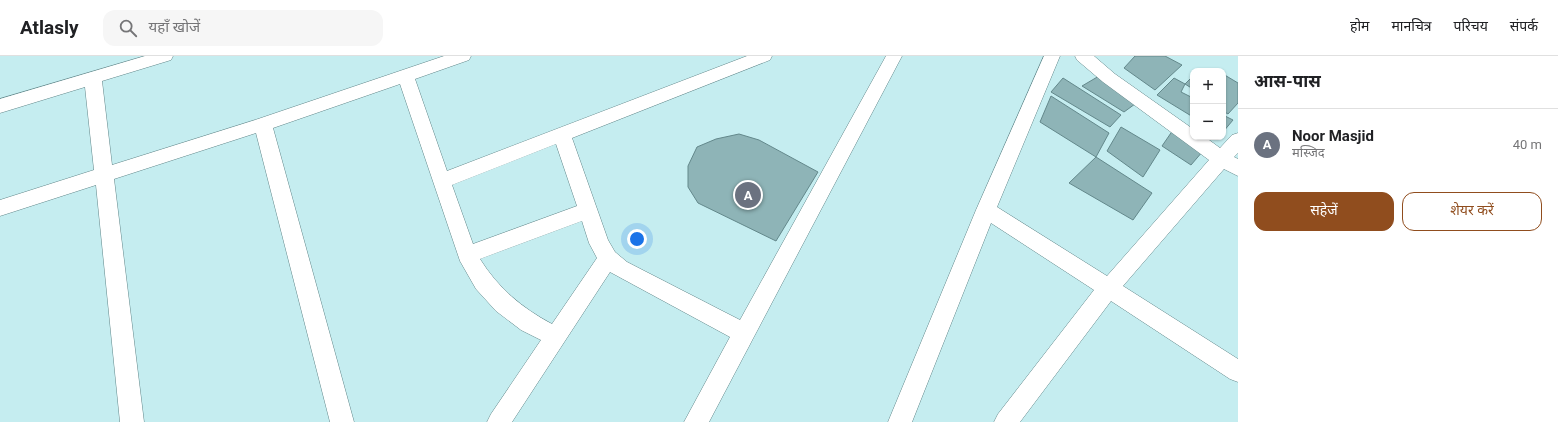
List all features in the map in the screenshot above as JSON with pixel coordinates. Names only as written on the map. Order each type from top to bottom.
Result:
[{"type":"street","points":[[0,106],[165,56]]},
{"type":"street","points":[[442,181],[764,56]]},
{"type":"street","points":[[696,422],[894,56]]},
{"type":"street","points":[[900,422],[986,210],[1052,56]]},
{"type":"street","points":[[1083,56],[1109,78],[1230,163]]},
{"type":"street","points":[[0,208],[263,124],[406,76],[455,57]]},
{"type":"street","points":[[406,76],[467,255],[483,282],[503,304],[529,323],[555,337]]},
{"type":"street","points":[[93,77],[132,422]]},
{"type":"street","points":[[263,124],[341,416],[358,422]]},
{"type":"street","points":[[562,134],[599,243],[608,258],[620,268],[744,333]]},
{"type":"street","points":[[1006,422],[1108,289],[1230,163],[1238,140]]},
{"type":"street","points":[[467,255],[588,210]]},
{"type":"street","points":[[986,210],[1238,371]]},
{"type":"street","points":[[498,422],[608,258]]},
{"type":"building","points":[[1135,56],[1165,56],[1182,65],[1155,90],[1124,68]]},
{"type":"building","points":[[1099,76],[1135,104],[1124,112],[1082,86]]},
{"type":"building","points":[[1226,76],[1238,83],[1238,103],[1228,114],[1226,113]]},
{"type":"building","points":[[1063,78],[1121,115],[1110,127],[1051,92]]},
{"type":"building","points":[[1174,78],[1185,84],[1181,92],[1190,96],[1190,115],[1157,95]]},
{"type":"building","points":[[1190,79],[1190,87],[1185,84]]},
{"type":"building","points":[[1051,96],[1109,133],[1096,157],[1040,122]]},
{"type":"building","points":[[1226,116],[1233,120],[1226,128]]},
{"type":"building","points":[[1121,127],[1160,150],[1143,177],[1107,151]]},
{"type":"building","points":[[1173,130],[1203,151],[1191,165],[1162,146]]},
{"type":"building","points":[[739,134],[759,140],[818,172],[776,241],[698,203],[688,187],[688,166],[697,147],[716,139]]},
{"type":"building","points":[[1096,157],[1152,193],[1133,220],[1069,183]]},
{"type":"place","name":"Noor Masjid","points":[[748,195]]}]
